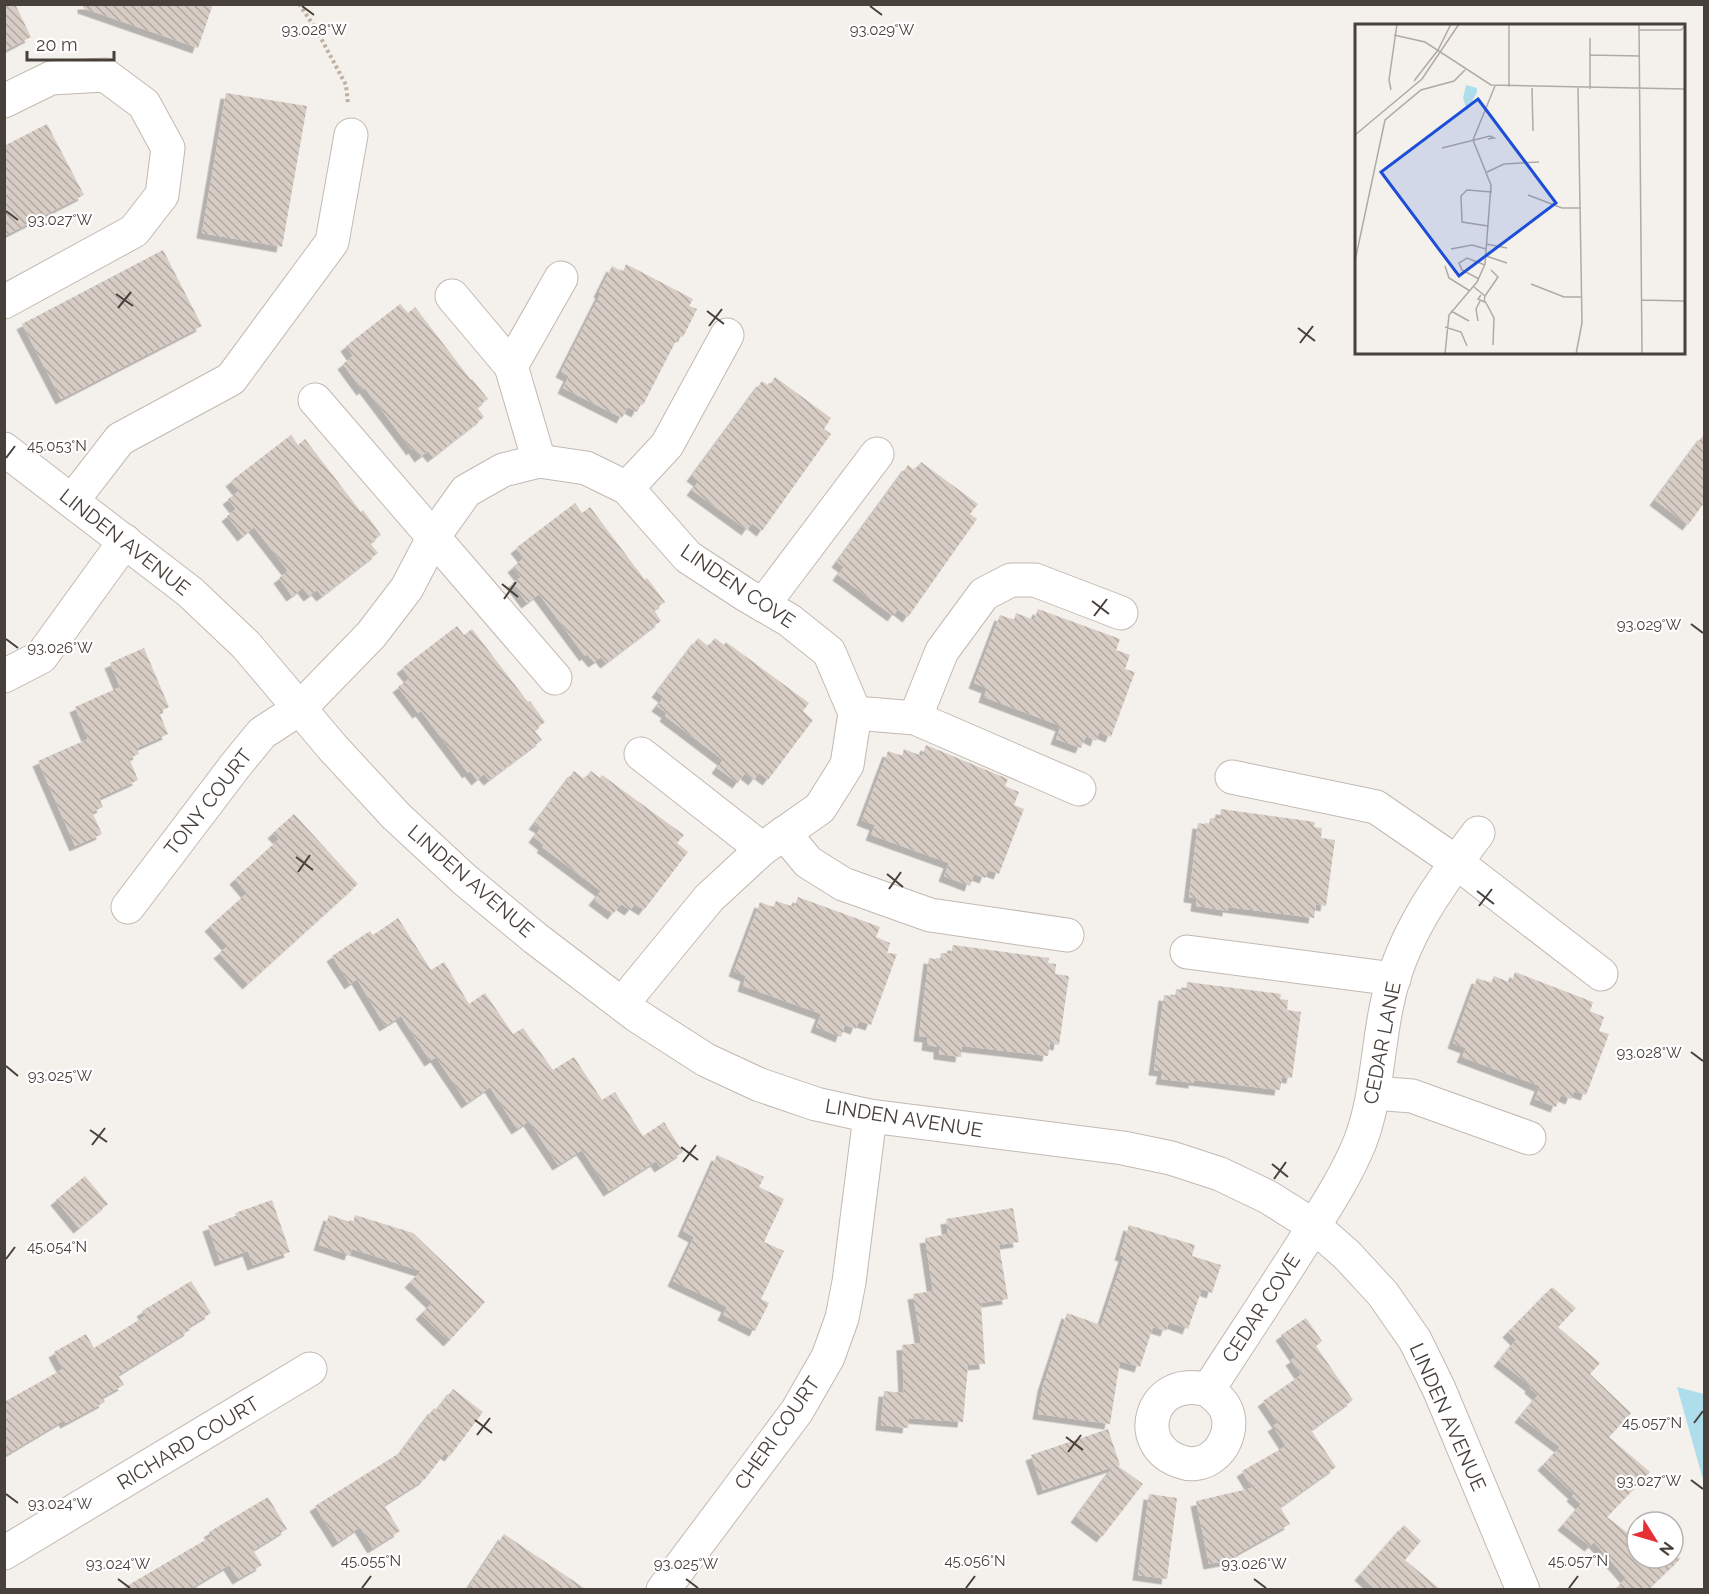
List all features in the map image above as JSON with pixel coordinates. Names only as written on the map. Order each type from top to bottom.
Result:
[{"type":"street","points":[[4,101],[51,78],[105,75],[144,105],[168,148],[162,195],[134,231],[4,302]]},
{"type":"street","points":[[72,501],[120,439],[231,379],[332,242],[351,135]]},
{"type":"street","points":[[511,366],[561,278]]},
{"type":"street","points":[[452,296],[511,366],[539,460]]},
{"type":"street","points":[[627,488],[667,445],[727,335]]},
{"type":"street","points":[[315,400],[555,678]]},
{"type":"street","name":"LINDEN AVENUE","points":[[4,449],[190,592],[246,645],[299,709],[396,816],[464,879],[535,938],[652,1027],[706,1060],[760,1085],[816,1104],[870,1116],[1124,1149],[1172,1158],[1220,1174],[1259,1192],[1314,1226],[1347,1255],[1383,1294],[1415,1340],[1439,1389],[1523,1590]]},
{"type":"street","points":[[763,605],[877,454]]},
{"type":"street","name":"LINDEN COVE","points":[[299,709],[379,626],[407,588],[434,536],[466,491],[503,470],[539,460],[586,468],[627,488],[688,557],[789,620],[829,652],[855,713]]},
{"type":"street","points":[[4,676],[41,657],[125,540]]},
{"type":"street","points":[[915,718],[942,651],[984,594],[1011,580],[1035,580],[1121,613]]},
{"type":"street","name":"TONY COURT","points":[[128,907],[235,765],[262,733],[299,709]]},
{"type":"street","points":[[622,1004],[709,898],[773,841],[820,808],[847,765],[855,713],[915,718],[1079,789]]},
{"type":"street","points":[[641,754],[843,884],[930,915],[1067,935]]},
{"type":"street","points":[[1232,777],[1376,807],[1456,862],[1601,974]]},
{"type":"street","name":"CEDAR LANE","points":[[1314,1226],[1340,1185],[1356,1150],[1374,1093],[1387,1002],[1401,955],[1420,915],[1478,833]]},
{"type":"street","points":[[1187,952],[1394,979]]},
{"type":"street","points":[[1374,1093],[1412,1096],[1529,1138]]},
{"type":"street","name":"CHERI COURT","points":[[663,1590],[797,1411],[828,1358],[842,1318],[849,1282],[870,1116]]},
{"type":"street","name":"CEDAR COVE","points":[[1208,1390],[1314,1226]]},
{"type":"street","name":"RICHARD COURT","points":[[4,1553],[310,1369]]},
{"type":"path","points":[[299,4],[316,29],[346,85],[351,135]]},
{"type":"water","points":[[1677,1387],[1704,1394],[1704,1483]]},
{"type":"building","points":[[4,4],[15,4],[31,37],[4,51]]},
{"type":"building","points":[[83,4],[213,4],[198,48],[83,8]]},
{"type":"building","points":[[226,93],[307,106],[282,247],[202,233]]},
{"type":"building","points":[[47,124],[84,195],[4,236],[4,146]]},
{"type":"building","points":[[163,250],[202,326],[61,399],[22,324]]},
{"type":"building","points":[[626,264],[693,299],[689,306],[697,309],[683,337],[679,335],[643,405],[641,404],[637,412],[628,407],[622,418],[563,388],[569,376],[561,372],[612,266],[623,272]]},
{"type":"building","points":[[400,304],[408,313],[415,307],[488,399],[477,407],[484,417],[433,457],[428,451],[420,457],[414,448],[412,450],[365,388],[362,390],[343,364],[353,356],[346,346]]},
{"type":"building","points":[[775,377],[831,418],[824,429],[831,434],[762,531],[752,523],[747,530],[692,490],[699,481],[692,476],[762,381],[769,386]]},
{"type":"building","points":[[1704,434],[1704,503],[1688,525],[1655,500]]},
{"type":"building","points":[[291,435],[298,445],[305,439],[381,535],[370,543],[378,553],[322,596],[317,590],[309,596],[303,588],[292,596],[279,578],[288,571],[254,527],[243,536],[227,516],[236,509],[228,499],[239,491],[231,481]]},
{"type":"building","points":[[921,462],[978,504],[970,514],[977,519],[908,617],[898,609],[893,616],[838,575],[844,567],[837,562],[908,465],[914,470]]},
{"type":"building","points":[[575,503],[582,513],[590,507],[645,580],[647,578],[665,602],[654,610],[661,621],[606,663],[601,657],[594,662],[587,654],[585,656],[539,594],[527,603],[512,583],[521,577],[513,567],[524,558],[516,548]]},
{"type":"building","points":[[1038,609],[1120,639],[1116,650],[1130,655],[1125,669],[1135,672],[1111,737],[1099,732],[1096,741],[1086,736],[1081,748],[1056,739],[1061,726],[984,697],[987,688],[974,683],[1000,615],[1014,620],[1016,613],[1034,620]]},
{"type":"building","points":[[457,626],[464,635],[472,629],[545,722],[534,730],[542,740],[489,780],[484,774],[477,780],[470,771],[468,773],[421,711],[418,713],[398,687],[410,678],[402,668]]},
{"type":"building","points":[[698,638],[708,646],[715,638],[724,645],[726,642],[809,703],[803,711],[813,720],[768,780],[759,773],[754,780],[745,773],[738,783],[717,768],[723,760],[665,716],[667,713],[657,706],[664,697],[657,692]]},
{"type":"building","points":[[144,648],[169,707],[159,712],[168,734],[137,748],[139,754],[129,758],[138,780],[99,798],[103,807],[92,812],[102,834],[75,846],[38,761],[88,739],[75,707],[120,687],[110,663]]},
{"type":"building","points":[[926,745],[1008,779],[1005,786],[1019,792],[1014,805],[1024,809],[999,874],[988,870],[985,878],[974,874],[970,886],[944,876],[949,863],[871,835],[875,825],[862,820],[888,751],[902,756],[904,749],[922,756]]},
{"type":"building","points":[[574,771],[584,779],[591,771],[600,778],[602,775],[684,835],[677,843],[688,852],[644,910],[635,904],[630,910],[621,904],[613,914],[594,900],[601,891],[542,847],[544,845],[534,837],[541,828],[534,824]]},
{"type":"building","points":[[1221,809],[1315,822],[1314,827],[1322,828],[1321,838],[1335,840],[1326,906],[1316,904],[1314,918],[1228,907],[1228,911],[1196,906],[1197,898],[1189,897],[1198,823],[1209,825],[1210,818],[1220,819]]},
{"type":"building","points":[[294,814],[358,884],[248,984],[219,953],[228,946],[210,926],[247,893],[235,879],[279,839],[273,833]]},
{"type":"building","points":[[798,897],[880,927],[876,937],[890,943],[887,953],[897,954],[871,1025],[859,1021],[856,1029],[845,1025],[841,1037],[816,1027],[821,1014],[743,986],[746,976],[734,971],[760,902],[773,907],[776,901],[794,907]]},
{"type":"building","points":[[398,918],[431,970],[444,962],[469,1004],[485,993],[513,1034],[523,1028],[553,1070],[574,1057],[602,1100],[615,1092],[643,1136],[664,1122],[683,1152],[660,1167],[656,1161],[609,1191],[582,1150],[558,1165],[529,1121],[517,1129],[490,1087],[467,1103],[436,1057],[430,1061],[401,1016],[385,1026],[357,979],[350,984],[332,956],[370,931],[373,935]]},
{"type":"building","points":[[953,945],[1049,958],[1048,963],[1056,964],[1055,974],[1069,976],[1059,1045],[1050,1043],[1048,1056],[962,1046],[961,1057],[939,1054],[939,1047],[927,1045],[928,1037],[919,1036],[929,958],[940,960],[941,953],[951,954]]},
{"type":"building","points":[[1515,972],[1593,1002],[1590,1011],[1604,1017],[1599,1031],[1609,1034],[1586,1095],[1574,1091],[1571,1099],[1561,1095],[1556,1107],[1535,1099],[1540,1086],[1462,1057],[1466,1048],[1453,1043],[1477,978],[1491,983],[1494,976],[1511,983]]},
{"type":"building","points":[[1187,982],[1281,994],[1280,999],[1288,1000],[1287,1010],[1301,1012],[1292,1078],[1282,1077],[1280,1090],[1194,1080],[1194,1083],[1161,1079],[1163,1071],[1154,1070],[1164,995],[1175,997],[1176,989],[1186,991]]},
{"type":"building","points":[[717,1155],[764,1177],[759,1187],[784,1199],[764,1242],[784,1251],[761,1299],[769,1303],[755,1331],[723,1315],[727,1307],[673,1281],[694,1237],[683,1231]]},
{"type":"building","points":[[85,1176],[108,1204],[79,1228],[56,1200]]},
{"type":"building","points":[[272,1200],[290,1252],[253,1265],[248,1251],[220,1261],[208,1226],[236,1216],[235,1213]]},
{"type":"building","points":[[1013,1208],[1019,1242],[999,1245],[1008,1299],[981,1303],[985,1364],[968,1365],[963,1422],[909,1418],[908,1428],[881,1425],[884,1391],[904,1393],[902,1345],[921,1343],[913,1294],[933,1291],[925,1238],[948,1234],[946,1219]]},
{"type":"building","points":[[329,1215],[353,1223],[355,1215],[413,1233],[485,1302],[449,1341],[421,1314],[432,1303],[410,1282],[421,1271],[352,1249],[350,1255],[319,1245]]},
{"type":"building","points":[[1129,1225],[1195,1245],[1192,1256],[1221,1265],[1212,1293],[1202,1289],[1188,1329],[1169,1322],[1166,1331],[1153,1327],[1140,1367],[1120,1361],[1110,1424],[1038,1414],[1043,1386],[1067,1313],[1101,1325],[1124,1256],[1120,1255]]},
{"type":"building","points":[[191,1281],[211,1313],[188,1327],[190,1330],[118,1375],[124,1385],[102,1397],[105,1402],[66,1423],[64,1420],[4,1456],[4,1402],[63,1369],[54,1352],[86,1334],[94,1348],[145,1316],[142,1311]]},
{"type":"building","points":[[1552,1287],[1576,1308],[1558,1327],[1600,1363],[1590,1374],[1631,1413],[1609,1437],[1650,1472],[1607,1517],[1625,1531],[1625,1570],[1669,1570],[1648,1590],[1615,1590],[1626,1578],[1594,1542],[1590,1546],[1563,1525],[1581,1504],[1572,1496],[1574,1494],[1543,1465],[1560,1447],[1520,1417],[1538,1395],[1530,1388],[1531,1386],[1499,1361],[1516,1340],[1508,1332]]},
{"type":"building","points":[[1306,1318],[1322,1341],[1316,1346],[1353,1400],[1311,1430],[1336,1467],[1280,1507],[1290,1524],[1235,1555],[1236,1559],[1209,1564],[1196,1501],[1252,1488],[1242,1471],[1286,1446],[1273,1426],[1278,1423],[1263,1401],[1301,1375],[1291,1360],[1296,1357],[1281,1335]]},
{"type":"building","points":[[453,1389],[483,1412],[450,1456],[445,1453],[425,1479],[384,1505],[400,1531],[373,1548],[360,1527],[338,1542],[315,1506],[401,1452],[434,1408],[437,1410]]},
{"type":"building","points":[[1108,1429],[1120,1465],[1118,1466],[1143,1484],[1102,1537],[1076,1517],[1113,1467],[1043,1490],[1031,1455]]},
{"type":"building","points":[[1149,1494],[1177,1498],[1167,1579],[1138,1575]]},
{"type":"building","points":[[268,1497],[287,1529],[253,1550],[262,1565],[238,1579],[229,1565],[188,1590],[120,1590],[212,1536],[209,1532]]},
{"type":"building","points":[[1404,1525],[1421,1541],[1405,1560],[1441,1590],[1376,1590],[1360,1575]]},
{"type":"building","points":[[504,1534],[587,1590],[467,1590]]}]
